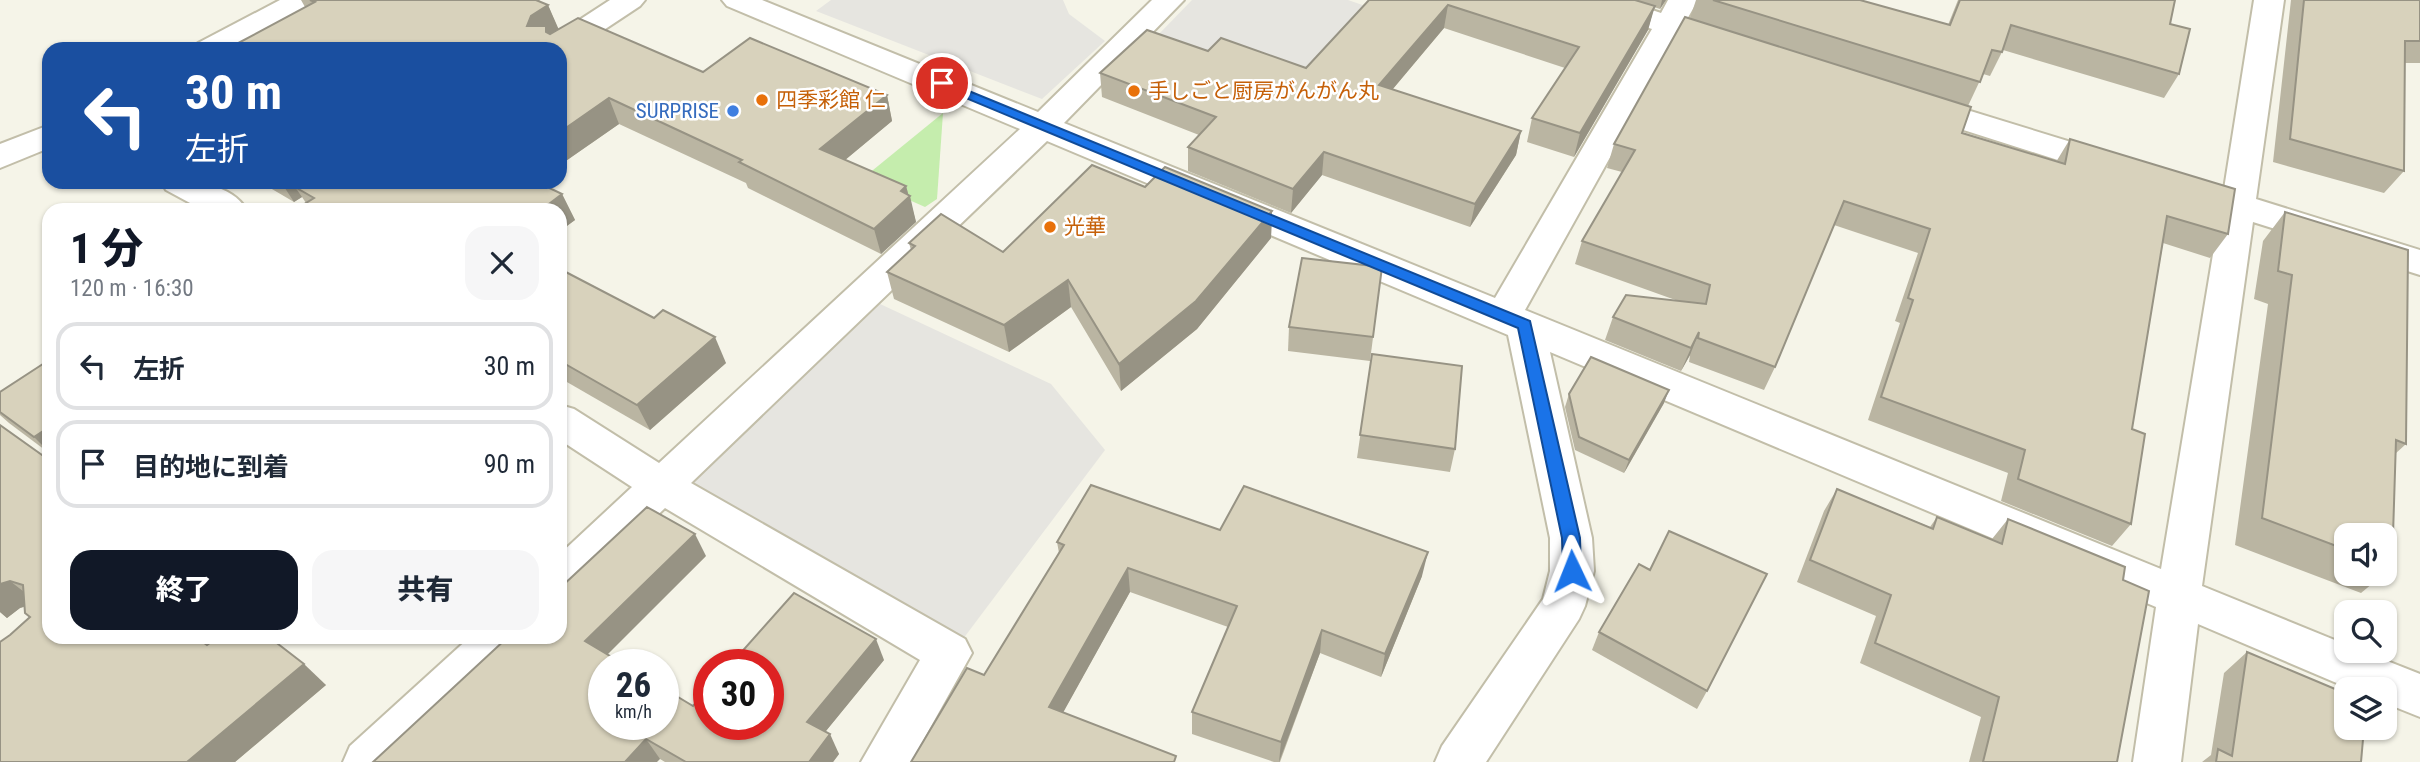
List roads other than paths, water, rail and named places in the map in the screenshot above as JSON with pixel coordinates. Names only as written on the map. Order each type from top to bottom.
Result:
[{"type":"street","points":[[222,42],[302,0]]},
{"type":"street","points":[[566,42],[630,0]]},
{"type":"street","points":[[737,0],[2420,696]]},
{"type":"street","points":[[567,574],[1044,125],[1169,0]]},
{"type":"street","points":[[1593,0],[1676,13],[1761,55]]},
{"type":"street","points":[[2157,762],[2179,596],[2269,0]]},
{"type":"street","points":[[1459,762],[1563,607],[1572,571],[1571,538],[1514,321],[1676,13]]},
{"type":"street","points":[[1880,93],[2420,263]]},
{"type":"street","points":[[0,157],[42,138]]},
{"type":"street","points":[[191,189],[217,203]]},
{"type":"street","points":[[567,425],[662,486],[949,653],[885,762]]},
{"type":"street","points":[[368,762],[494,644]]},
{"type":"place","name":"手しごと厨房がんがん丸","points":[[1134,91]]},
{"type":"place","name":"四季彩館 仁","points":[[762,100]]},
{"type":"place","name":"SURPRISE","points":[[733,111]]},
{"type":"place","name":"光華","points":[[1050,227]]}]
